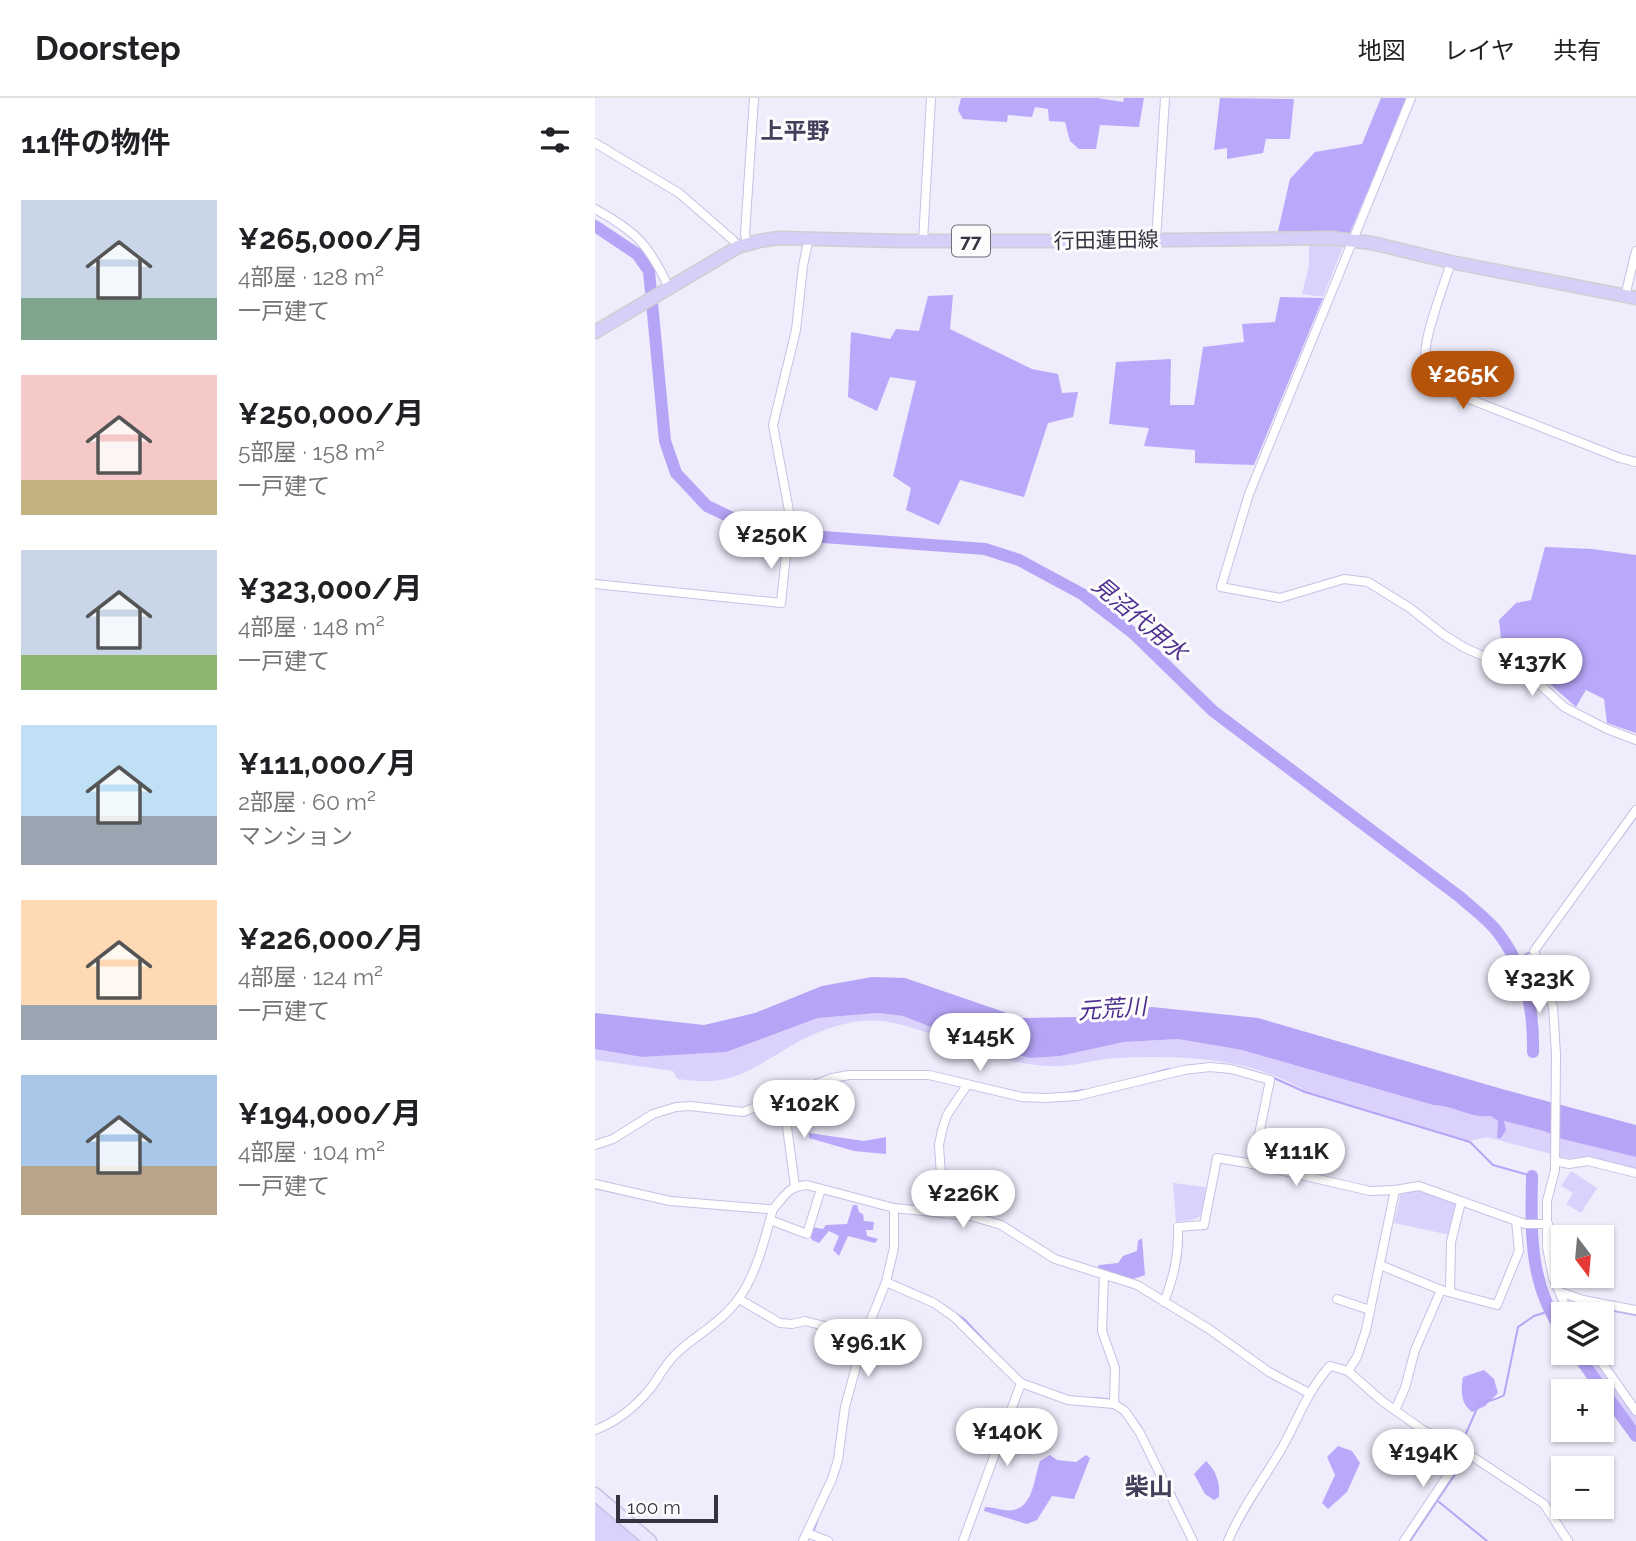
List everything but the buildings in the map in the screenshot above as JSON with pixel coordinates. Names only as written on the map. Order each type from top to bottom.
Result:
[{"type":"main road","name":"行田蓮田線","points":[[595,332],[743,246],[768,239],[809,237],[923,240],[1312,237],[1351,240],[1631,297]]},
{"type":"street","points":[[743,246],[754,98]]},
{"type":"street","points":[[923,240],[931,98]]},
{"type":"street","points":[[1156,240],[1165,98]]},
{"type":"street","points":[[1411,98],[1248,494],[1221,587],[1280,598],[1344,579],[1367,582],[1410,608],[1465,648],[1533,678],[1564,707],[1636,740]]},
{"type":"street","points":[[595,143],[679,193],[743,246]]},
{"type":"street","points":[[595,209],[632,232],[642,242],[657,263],[667,289]]},
{"type":"street","points":[[595,584],[781,603],[790,516],[773,425],[796,330],[801,276],[809,237]]},
{"type":"street","points":[[1631,297],[1636,251]]},
{"type":"street","points":[[1451,262],[1426,341],[1426,358],[1445,384],[1454,393],[1636,462]]},
{"type":"street","points":[[1564,1302],[1549,1264],[1547,1201],[1555,1158],[1553,1007],[1534,951],[1636,810]]},
{"type":"street","points":[[595,1145],[614,1139],[653,1114],[676,1107],[743,1112],[832,1078],[849,1075],[929,1075],[1022,1097],[1046,1098],[1077,1096],[1184,1070],[1210,1067],[1249,1073],[1270,1080],[1253,1164]]},
{"type":"street","points":[[938,1211],[941,1130],[947,1115],[967,1085]]},
{"type":"street","points":[[783,1098],[795,1186]]},
{"type":"street","points":[[1164,1302],[1174,1277],[1179,1252],[1178,1227],[1204,1225],[1217,1158],[1370,1191],[1419,1186],[1521,1222],[1548,1224]]},
{"type":"street","points":[[1555,1158],[1569,1164],[1588,1161],[1636,1173]]},
{"type":"street","points":[[595,1184],[670,1201],[773,1209]]},
{"type":"street","points":[[595,1430],[619,1419],[649,1390],[662,1369],[678,1352],[739,1299],[764,1244],[773,1209],[787,1191],[795,1186],[807,1185],[894,1208],[971,1216],[1001,1225],[1055,1259],[1137,1285],[1209,1329],[1269,1372],[1309,1393]]},
{"type":"street","points":[[770,1220],[807,1234],[821,1189]]},
{"type":"street","points":[[1348,1371],[1357,1357],[1370,1310],[1395,1190]]},
{"type":"street","points":[[1395,1410],[1405,1388],[1415,1350],[1445,1291],[1451,1242],[1461,1202]]},
{"type":"street","points":[[828,1541],[805,1537],[838,1461],[845,1407],[866,1332],[886,1282],[894,1248],[894,1208]]},
{"type":"street","points":[[1380,1265],[1445,1291],[1497,1305],[1519,1251],[1521,1222]]},
{"type":"street","points":[[1104,1275],[1102,1331],[1115,1368],[1114,1404]]},
{"type":"street","points":[[886,1282],[934,1303],[954,1317],[1021,1383],[1067,1400],[1114,1404],[1132,1418],[1193,1541]]},
{"type":"street","points":[[1560,1292],[1583,1300],[1636,1310]]},
{"type":"street","points":[[739,1299],[781,1323],[804,1321],[853,1332],[866,1332]]},
{"type":"street","points":[[1337,1299],[1370,1310]]},
{"type":"street","points":[[1603,1365],[1636,1411]]},
{"type":"street","points":[[1227,1541],[1283,1446],[1309,1393],[1330,1366],[1348,1371],[1423,1430],[1464,1451],[1544,1504],[1568,1541]]},
{"type":"street","points":[[963,1541],[1021,1383]]},
{"type":"street","points":[[1405,1541],[1464,1451]]},
{"type":"street","points":[[595,1494],[650,1541]]},
{"type":"shaded area","points":[[961,98],[1097,98],[1123,102],[1124,98],[1144,98],[1139,127],[1100,125],[1096,149],[1079,149],[1070,141],[1065,122],[1049,121],[1048,109],[1035,107],[1032,117],[1008,115],[1007,122],[963,119],[958,110]]},
{"type":"shaded area","points":[[1220,98],[1294,99],[1290,139],[1266,139],[1263,153],[1227,159],[1227,148],[1214,150]]},
{"type":"shaded area","points":[[1381,98],[1407,98],[1349,235],[1278,231],[1290,179],[1315,152],[1362,144]]},
{"type":"shaded area","points":[[1309,242],[1344,244],[1323,297],[1302,294],[1309,265]]},
{"type":"shaded area","points":[[953,295],[950,329],[1032,369],[1058,374],[1062,393],[1078,392],[1073,417],[1048,423],[1024,497],[960,480],[939,525],[906,510],[911,488],[893,476],[916,381],[890,377],[877,411],[848,397],[851,332],[890,339],[896,329],[919,331],[928,296]]},
{"type":"shaded area","points":[[1280,297],[1323,298],[1254,465],[1195,463],[1195,450],[1144,446],[1149,428],[1109,424],[1116,362],[1171,359],[1170,405],[1194,405],[1203,347],[1244,342],[1242,324],[1275,322]]},
{"type":"shaded area","points":[[1545,547],[1592,549],[1636,555],[1636,733],[1607,723],[1604,699],[1586,690],[1576,707],[1533,669],[1503,658],[1499,620],[1516,603],[1531,600]]},
{"type":"shaded area","points":[[872,977],[905,978],[1022,1018],[1078,1017],[1152,1007],[1258,1018],[1636,1125],[1636,1157],[1562,1139],[1544,1131],[1504,1121],[1506,1130],[1501,1138],[1497,1138],[1498,1121],[1491,1116],[1477,1116],[1433,1105],[1242,1050],[1178,1039],[1124,1042],[1060,1056],[1031,1058],[982,1047],[903,1016],[878,1013],[818,1018],[726,1052],[642,1057],[595,1049],[595,1013],[704,1025],[755,1013],[822,986]]},
{"type":"shaded area","points":[[878,1013],[903,1016],[982,1047],[1031,1058],[1060,1056],[1124,1042],[1178,1039],[1242,1050],[1433,1105],[1477,1116],[1491,1116],[1498,1121],[1497,1137],[1504,1128],[1503,1121],[1636,1157],[1636,1171],[1562,1157],[1487,1137],[1469,1141],[1307,1092],[1285,1080],[1239,1065],[1166,1057],[1038,1065],[984,1054],[892,1023],[873,1021],[834,1027],[803,1039],[751,1069],[716,1081],[677,1079],[673,1071],[595,1060],[595,1049],[642,1057],[726,1052],[818,1018]]},
{"type":"shaded area","points":[[809,1133],[864,1141],[886,1137],[886,1154],[854,1151],[809,1138]]},
{"type":"shaded area","points":[[1571,1171],[1597,1188],[1581,1213],[1566,1204],[1573,1193],[1561,1186]]},
{"type":"shaded area","points":[[1173,1183],[1206,1187],[1203,1210],[1198,1217],[1176,1222]]},
{"type":"shaded area","points":[[1417,1190],[1457,1203],[1450,1235],[1394,1223],[1401,1192]]},
{"type":"shaded area","points":[[853,1205],[857,1205],[864,1221],[874,1222],[873,1230],[866,1230],[867,1236],[878,1239],[875,1243],[848,1236],[839,1256],[833,1250],[839,1236],[829,1231],[819,1243],[812,1240],[812,1227],[823,1229],[826,1225],[847,1224]]},
{"type":"shaded area","points":[[1142,1238],[1145,1275],[1133,1279],[1097,1268],[1099,1265],[1118,1263],[1123,1256],[1137,1251],[1138,1241]]},
{"type":"shaded area","points":[[1590,1365],[1600,1365],[1610,1379],[1600,1379]]},
{"type":"shaded area","points":[[1484,1370],[1494,1379],[1498,1393],[1485,1406],[1472,1412],[1463,1400],[1463,1377]]},
{"type":"shaded area","points":[[1614,1385],[1636,1416],[1636,1430],[1614,1399]]},
{"type":"shaded area","points":[[1338,1446],[1352,1451],[1360,1463],[1347,1492],[1328,1509],[1322,1503],[1335,1475],[1327,1457]]},
{"type":"shaded area","points":[[1050,1455],[1057,1460],[1076,1462],[1086,1455],[1090,1458],[1074,1499],[1052,1496],[1037,1520],[1027,1524],[984,1511],[985,1507],[1014,1510],[1021,1507],[1032,1490],[1040,1461]]},
{"type":"shaded area","points":[[1206,1461],[1213,1469],[1218,1483],[1219,1497],[1214,1500],[1205,1494],[1194,1474]]},
{"type":"shaded area","points":[[595,1499],[644,1541],[595,1541]]},
{"type":"waterway","name":"見沼代用水","points":[[595,226],[637,254],[649,271],[665,441],[676,473],[707,506],[745,524],[783,534],[985,549],[1019,560],[1082,594],[1133,633],[1213,711],[1460,897],[1492,926],[1514,958],[1526,988],[1532,1019],[1533,1052]]},
{"type":"waterway","name":"見沼代用水","points":[[1213,711],[1460,897],[1492,926],[1514,958],[1526,988],[1532,1019],[1533,1052]]},
{"type":"waterway","points":[[1622,836],[1636,817]]},
{"type":"waterway","points":[[1516,960],[1532,951]]},
{"type":"waterway","points":[[1237,1067],[1252,1071]]},
{"type":"waterway","points":[[1151,1074],[1169,1069]]},
{"type":"waterway","points":[[914,1071],[926,1071]]},
{"type":"waterway","points":[[1274,1078],[1305,1092],[1470,1142],[1493,1165],[1532,1176]]},
{"type":"waterway","points":[[1066,1093],[1084,1090]]},
{"type":"waterway","name":"見沼代用水","points":[[1532,1176],[1534,1258],[1551,1312]]},
{"type":"waterway","points":[[893,1281],[932,1298]]},
{"type":"waterway","points":[[943,1305],[964,1319],[996,1353]]},
{"type":"waterway","points":[[1464,1449],[1463,1440],[1479,1404],[1504,1395],[1518,1327],[1534,1316],[1551,1311]]},
{"type":"waterway","points":[[1614,1311],[1636,1315]]},
{"type":"waterway","name":"見沼代用水","points":[[1585,1365],[1636,1436]]},
{"type":"waterway","points":[[1092,1398],[1107,1399]]},
{"type":"waterway","points":[[1128,1409],[1141,1427]]},
{"type":"waterway","points":[[1410,1541],[1466,1458]]},
{"type":"waterway","points":[[1164,1473],[1189,1524]]},
{"type":"waterway","points":[[1439,1502],[1487,1541]]},
{"type":"waterway","points":[[813,1533],[818,1518]]},
{"type":"district","name":"上平野","points":[[795,130]]},
{"type":"district","name":"柴山","points":[[1149,1486]]},
{"type":"water label","name":"元荒川","points":[[1112,1008]]}]
